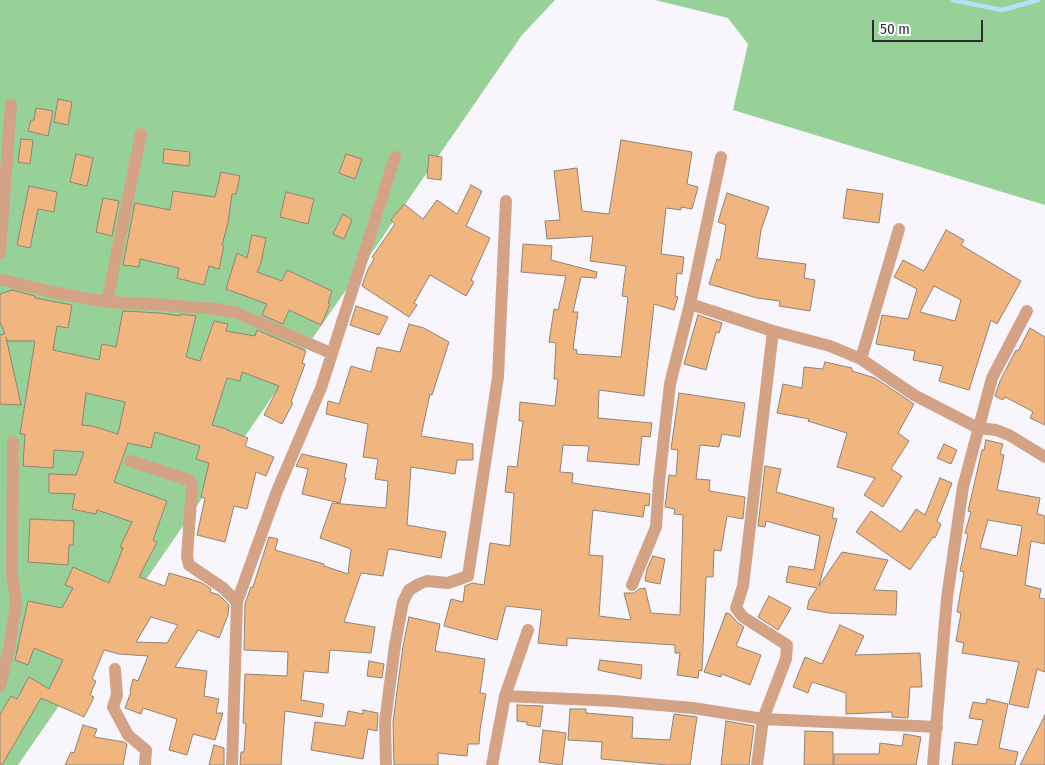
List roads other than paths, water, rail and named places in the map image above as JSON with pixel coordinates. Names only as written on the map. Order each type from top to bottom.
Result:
[{"type":"street","points":[[0,253],[11,105]]},
{"type":"street","points":[[107,302],[141,134]]},
{"type":"street","points":[[632,585],[656,527],[670,384],[690,304],[721,157]]},
{"type":"street","points":[[232,765],[238,602],[277,491],[321,388],[394,158]]},
{"type":"street","points":[[386,765],[386,722],[395,645],[403,602],[410,590],[418,584],[427,581],[448,583],[468,576],[498,378],[506,202]]},
{"type":"street","points":[[861,359],[899,228]]},
{"type":"street","points":[[0,279],[52,292],[107,302],[217,309],[237,314],[331,353]]},
{"type":"street","points":[[690,304],[773,331],[830,346],[861,359],[914,395],[978,428],[996,430],[1009,435],[1045,457]]},
{"type":"street","points":[[933,765],[947,598],[963,487],[992,378],[1027,311]]},
{"type":"street","points":[[757,765],[763,719],[786,659],[787,645],[743,617],[736,608],[743,586],[773,331]]},
{"type":"street","points":[[0,686],[10,649],[16,602],[12,574],[13,442]]},
{"type":"street","points":[[130,461],[188,480],[192,484],[187,557],[189,565],[223,588],[238,602]]},
{"type":"street","points":[[0,565],[12,574]]},
{"type":"street","points":[[492,765],[505,696],[528,630]]},
{"type":"street","points":[[115,669],[117,694],[113,707],[128,735],[146,750],[145,765]]},
{"type":"street","points":[[505,696],[614,701],[693,708],[763,719],[937,727]]},
{"type":"waterway","points":[[953,0],[1002,10],[1038,0]]}]
